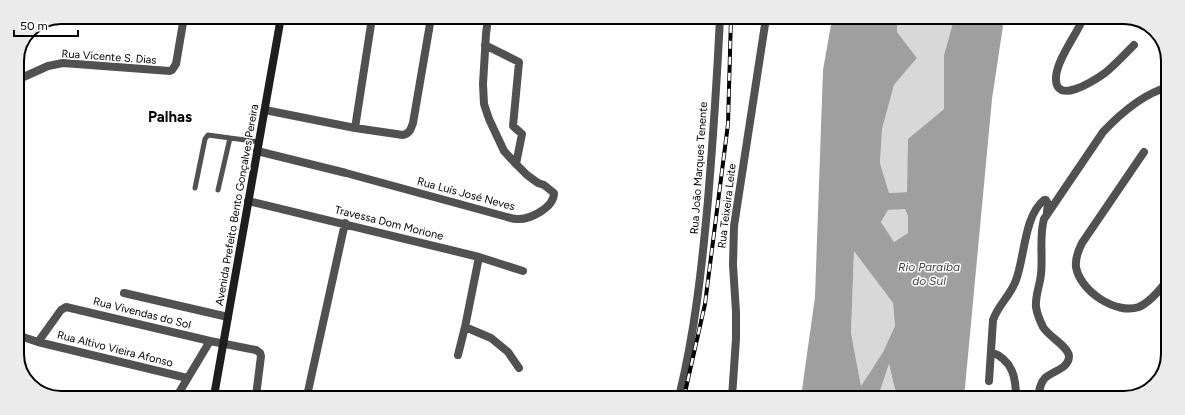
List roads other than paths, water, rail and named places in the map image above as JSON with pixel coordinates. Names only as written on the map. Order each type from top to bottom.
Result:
[{"type":"street","name":"Rua Vicente S. Dias","points":[[24,77],[48,66],[62,63],[170,71],[176,64],[183,24]]},
{"type":"street","name":"Avenida Prefeito Bento Gonçalves Pereira","points":[[215,391],[279,24]]},
{"type":"street","points":[[354,128],[371,24]]},
{"type":"street","points":[[265,110],[354,128],[403,135],[410,131],[413,123],[430,24]]},
{"type":"street","name":"Rua Luís José Neves","points":[[257,151],[346,173],[517,219],[527,218],[537,214],[554,196],[552,191],[527,175],[504,150],[484,104],[483,84],[487,24]]},
{"type":"street","name":"Rua João Marques Tenente","points":[[680,391],[695,318],[703,255],[710,183],[720,24]]},
{"type":"street","name":"Rua Teixeira Leite","points":[[732,391],[736,339],[733,265],[734,226],[749,121],[762,53],[765,24]]},
{"type":"street","points":[[1080,24],[1058,66],[1056,84],[1059,89],[1064,92],[1094,80],[1116,64],[1134,45]]},
{"type":"street","points":[[485,45],[519,62],[513,126],[522,134],[516,164]]},
{"type":"street","points":[[1039,391],[1044,378],[1062,368],[1068,360],[1069,355],[1065,348],[1048,334],[1043,327],[1036,308],[1042,261],[1041,234],[1044,219],[1103,132],[1143,98],[1161,89]]},
{"type":"street","points":[[1144,152],[1084,239],[1077,256],[1076,266],[1078,276],[1092,293],[1108,303],[1124,309],[1139,306],[1153,297],[1161,288]]},
{"type":"street","name":"Travessa Dom Morione","points":[[248,200],[479,257],[523,272]]},
{"type":"street","points":[[989,381],[993,320],[995,313],[1015,283],[1021,264],[1031,219],[1036,208],[1044,200],[1048,202],[1047,213]]},
{"type":"street","points":[[308,391],[345,223]]},
{"type":"street","points":[[458,355],[479,257]]},
{"type":"street","points":[[124,293],[228,317]]},
{"type":"street","name":"Rua Vivendas do Sol","points":[[69,307],[210,341],[256,350],[261,356],[257,391]]},
{"type":"street","name":"Rua Altivo Vieira Afonso","points":[[38,342],[62,310],[69,307]]},
{"type":"street","points":[[465,327],[491,338],[508,352],[519,368]]},
{"type":"street","name":"Rua Altivo Vieira Afonso","points":[[24,337],[187,378]]},
{"type":"street","points":[[180,391],[210,341]]},
{"type":"street","points":[[991,352],[1004,360],[1012,370],[1015,377],[1016,391]]},
{"type":"lane","points":[[195,188],[206,136],[210,135],[259,142]]},
{"type":"lane","points":[[218,190],[230,138]]},
{"type":"water","name":"Rio Paraíba do Sul","points":[[831,24],[897,24],[897,32],[917,58],[894,85],[882,129],[880,163],[889,193],[907,192],[908,139],[944,109],[944,55],[953,24],[1003,24],[992,99],[965,391],[895,391],[889,364],[880,391],[802,391],[815,297],[823,70]],"holes":[[[905,209],[908,216],[908,233],[894,242],[881,222],[888,210]],[[854,251],[893,303],[895,326],[883,352],[861,386],[851,333]]]},
{"type":"railway","points":[[685,391],[705,304],[728,124],[731,24]]},
{"type":"district","name":"Palhas","points":[[170,117]]}]
